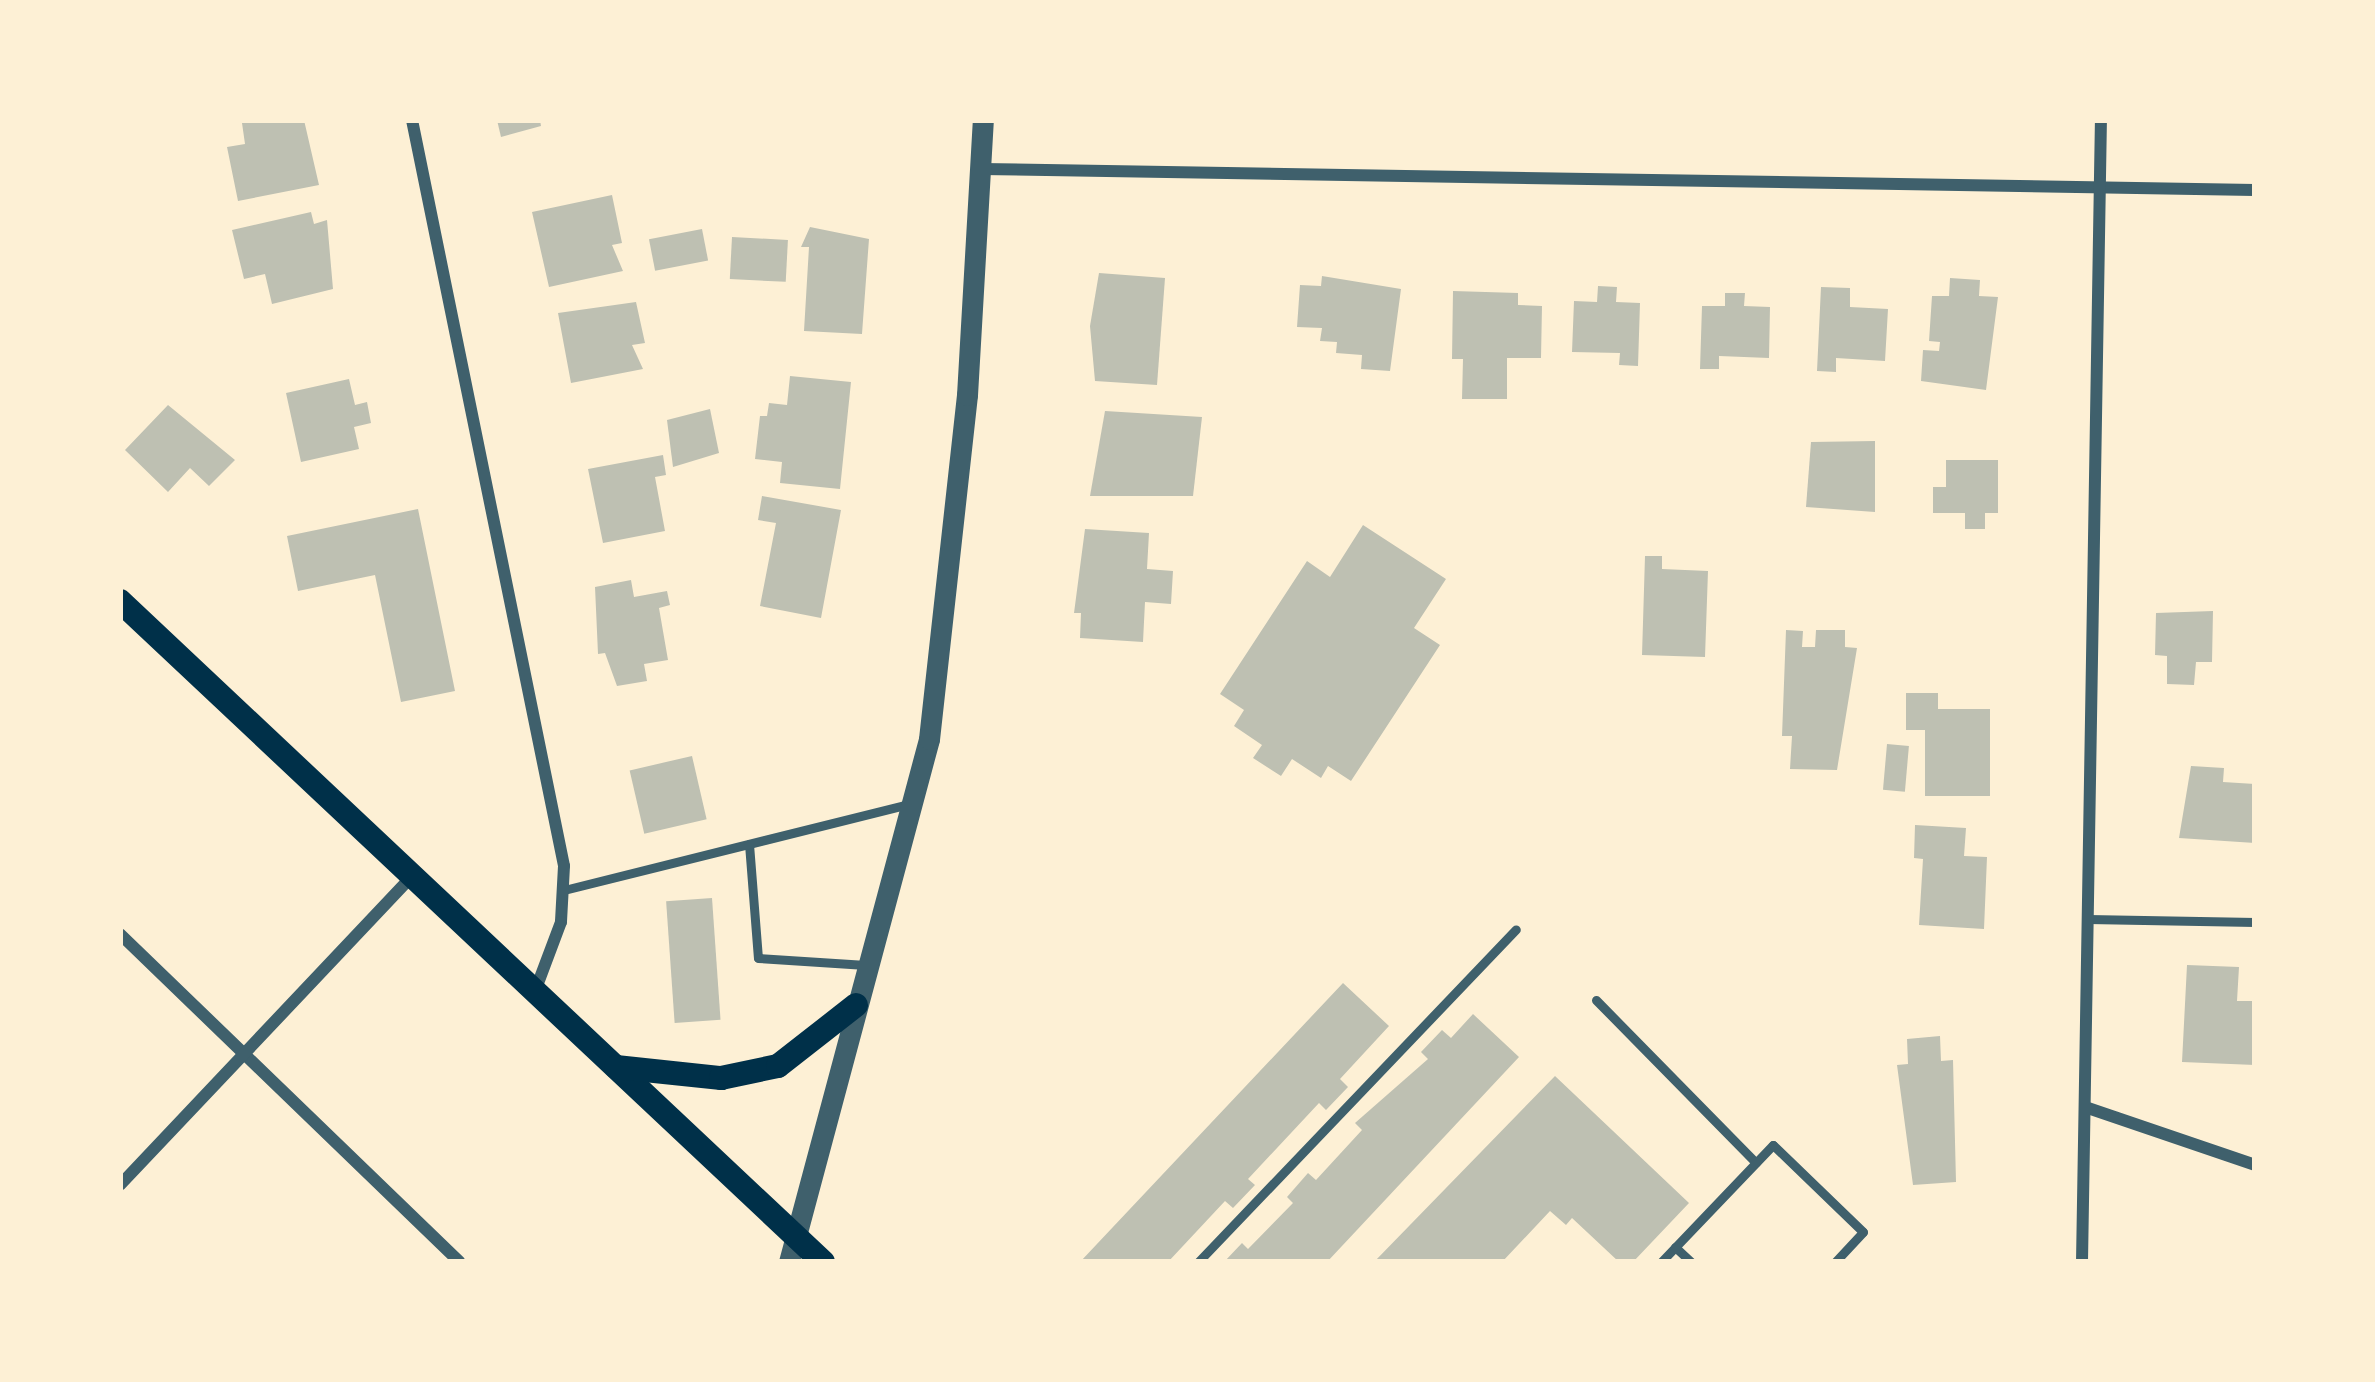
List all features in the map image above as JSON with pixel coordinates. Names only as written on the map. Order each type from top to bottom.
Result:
[{"type":"main road","points":[[120,602],[823,1262]]},
{"type":"main road","points":[[616,1067],[722,1078],[778,1066],[856,1004]]},
{"type":"street","points":[[412,120],[563,890],[561,922],[535,992]]},
{"type":"street","points":[[789,1262],[928,739],[944,617],[983,120]]},
{"type":"street","points":[[2082,1262],[2102,120]]},
{"type":"street","points":[[981,169],[2255,190]]},
{"type":"street","points":[[120,1184],[412,876]]},
{"type":"street","points":[[120,934],[460,1262]]},
{"type":"street","points":[[2085,1107],[2255,1165]]},
{"type":"lane","points":[[563,890],[911,804]]},
{"type":"lane","points":[[749,844],[758,958],[867,965]]},
{"type":"lane","points":[[2088,919],[2255,922]]},
{"type":"lane","points":[[1198,1262],[1516,929]]},
{"type":"lane","points":[[1596,1000],[1756,1163]]},
{"type":"lane","points":[[1661,1262],[1773,1144],[1863,1232],[1835,1262]]},
{"type":"lane","points":[[1675,1247],[1691,1262]]},
{"type":"building","points":[[304,120],[319,185],[238,201],[227,147],[245,144],[242,123]]},
{"type":"building","points":[[497,120],[540,120],[541,126],[501,137]]},
{"type":"building","points":[[612,195],[622,243],[612,245],[623,271],[549,287],[532,212]]},
{"type":"building","points":[[311,212],[314,224],[327,220],[333,289],[272,304],[265,274],[244,279],[232,230]]},
{"type":"building","points":[[810,227],[869,239],[862,334],[804,331],[809,247],[801,247]]},
{"type":"building","points":[[702,229],[708,260],[655,271],[649,239]]},
{"type":"building","points":[[732,237],[788,240],[786,282],[730,279]]},
{"type":"building","points":[[1099,273],[1165,278],[1157,385],[1095,381],[1090,326]]},
{"type":"building","points":[[1322,276],[1401,289],[1390,371],[1361,369],[1362,355],[1336,353],[1337,342],[1320,341],[1322,328],[1297,327],[1300,285],[1321,286]]},
{"type":"building","points":[[1950,278],[1980,280],[1979,296],[1998,297],[1986,390],[1921,381],[1923,350],[1939,351],[1940,342],[1929,341],[1932,296],[1949,296]]},
{"type":"building","points":[[1598,286],[1617,287],[1616,302],[1640,303],[1638,366],[1619,365],[1620,353],[1572,352],[1574,301],[1597,302]]},
{"type":"building","points":[[1821,287],[1850,288],[1850,307],[1888,309],[1885,361],[1836,358],[1836,372],[1817,371]]},
{"type":"building","points":[[1453,291],[1518,293],[1518,305],[1542,306],[1541,358],[1507,358],[1507,399],[1462,399],[1463,359],[1452,359]]},
{"type":"building","points":[[1725,293],[1745,293],[1744,306],[1770,307],[1769,358],[1719,356],[1719,369],[1700,369],[1702,306],[1725,306]]},
{"type":"building","points":[[636,302],[645,343],[632,345],[643,369],[571,383],[558,313]]},
{"type":"building","points":[[790,376],[851,382],[840,489],[780,483],[782,462],[755,459],[760,416],[767,416],[769,403],[787,405]]},
{"type":"building","points":[[349,379],[355,405],[367,402],[371,423],[354,427],[359,449],[301,462],[286,393]]},
{"type":"building","points":[[168,405],[235,460],[209,486],[190,468],[168,492],[125,450]]},
{"type":"building","points":[[710,409],[719,453],[673,467],[667,420]]},
{"type":"building","points":[[1105,411],[1202,417],[1193,496],[1090,496]]},
{"type":"building","points":[[1875,441],[1875,512],[1806,507],[1811,442]]},
{"type":"building","points":[[663,455],[666,475],[655,477],[665,531],[603,543],[588,469]]},
{"type":"building","points":[[1946,460],[1998,460],[1998,513],[1985,513],[1985,529],[1965,529],[1965,513],[1933,513],[1933,487],[1946,487]]},
{"type":"building","points":[[762,496],[841,510],[821,618],[760,606],[776,523],[758,520]]},
{"type":"building","points":[[418,509],[455,691],[401,702],[375,575],[298,591],[287,536]]},
{"type":"building","points":[[1363,525],[1446,579],[1414,628],[1440,645],[1351,781],[1328,766],[1321,778],[1292,759],[1281,776],[1253,758],[1262,745],[1234,726],[1244,710],[1220,694],[1307,561],[1330,577]]},
{"type":"building","points":[[1085,529],[1149,533],[1147,569],[1173,571],[1171,604],[1145,602],[1143,642],[1080,638],[1081,613],[1074,613]]},
{"type":"building","points":[[1645,556],[1662,556],[1662,569],[1708,571],[1705,657],[1642,655]]},
{"type":"building","points":[[631,580],[634,597],[667,591],[670,605],[659,608],[668,660],[644,664],[647,681],[617,686],[605,653],[598,654],[595,587]]},
{"type":"building","points":[[2213,611],[2212,662],[2196,662],[2194,685],[2167,684],[2167,656],[2155,655],[2156,613]]},
{"type":"building","points":[[1786,630],[1803,631],[1802,647],[1815,647],[1816,630],[1845,630],[1845,647],[1857,648],[1837,770],[1790,769],[1792,736],[1782,736]]},
{"type":"building","points":[[1906,693],[1938,693],[1938,709],[1990,709],[1990,796],[1925,796],[1925,730],[1906,730]]},
{"type":"building","points":[[1887,744],[1909,746],[1905,792],[1883,790]]},
{"type":"building","points":[[692,756],[707,819],[644,834],[630,770]]},
{"type":"building","points":[[2191,766],[2224,768],[2223,782],[2255,784],[2255,843],[2179,838]]},
{"type":"building","points":[[1915,825],[1966,828],[1964,856],[1987,857],[1984,929],[1919,925],[1923,859],[1914,858]]},
{"type":"building","points":[[712,898],[721,1020],[675,1023],[666,901]]},
{"type":"building","points":[[2187,965],[2239,967],[2237,1001],[2255,1001],[2255,1065],[2182,1062]]},
{"type":"building","points":[[1343,983],[1389,1026],[1340,1079],[1348,1087],[1326,1110],[1319,1103],[1248,1179],[1255,1185],[1233,1208],[1225,1201],[1168,1262],[1080,1262]]},
{"type":"building","points":[[1473,1014],[1519,1057],[1327,1262],[1224,1262],[1242,1243],[1248,1249],[1293,1203],[1287,1197],[1308,1173],[1316,1180],[1362,1130],[1355,1123],[1428,1059],[1421,1052],[1442,1030],[1451,1038]]},
{"type":"building","points":[[1940,1036],[1941,1061],[1953,1060],[1956,1182],[1913,1185],[1897,1065],[1908,1064],[1907,1039]]},
{"type":"building","points":[[1555,1076],[1689,1203],[1633,1262],[1619,1262],[1572,1218],[1566,1225],[1550,1211],[1502,1262],[1374,1262]]}]
